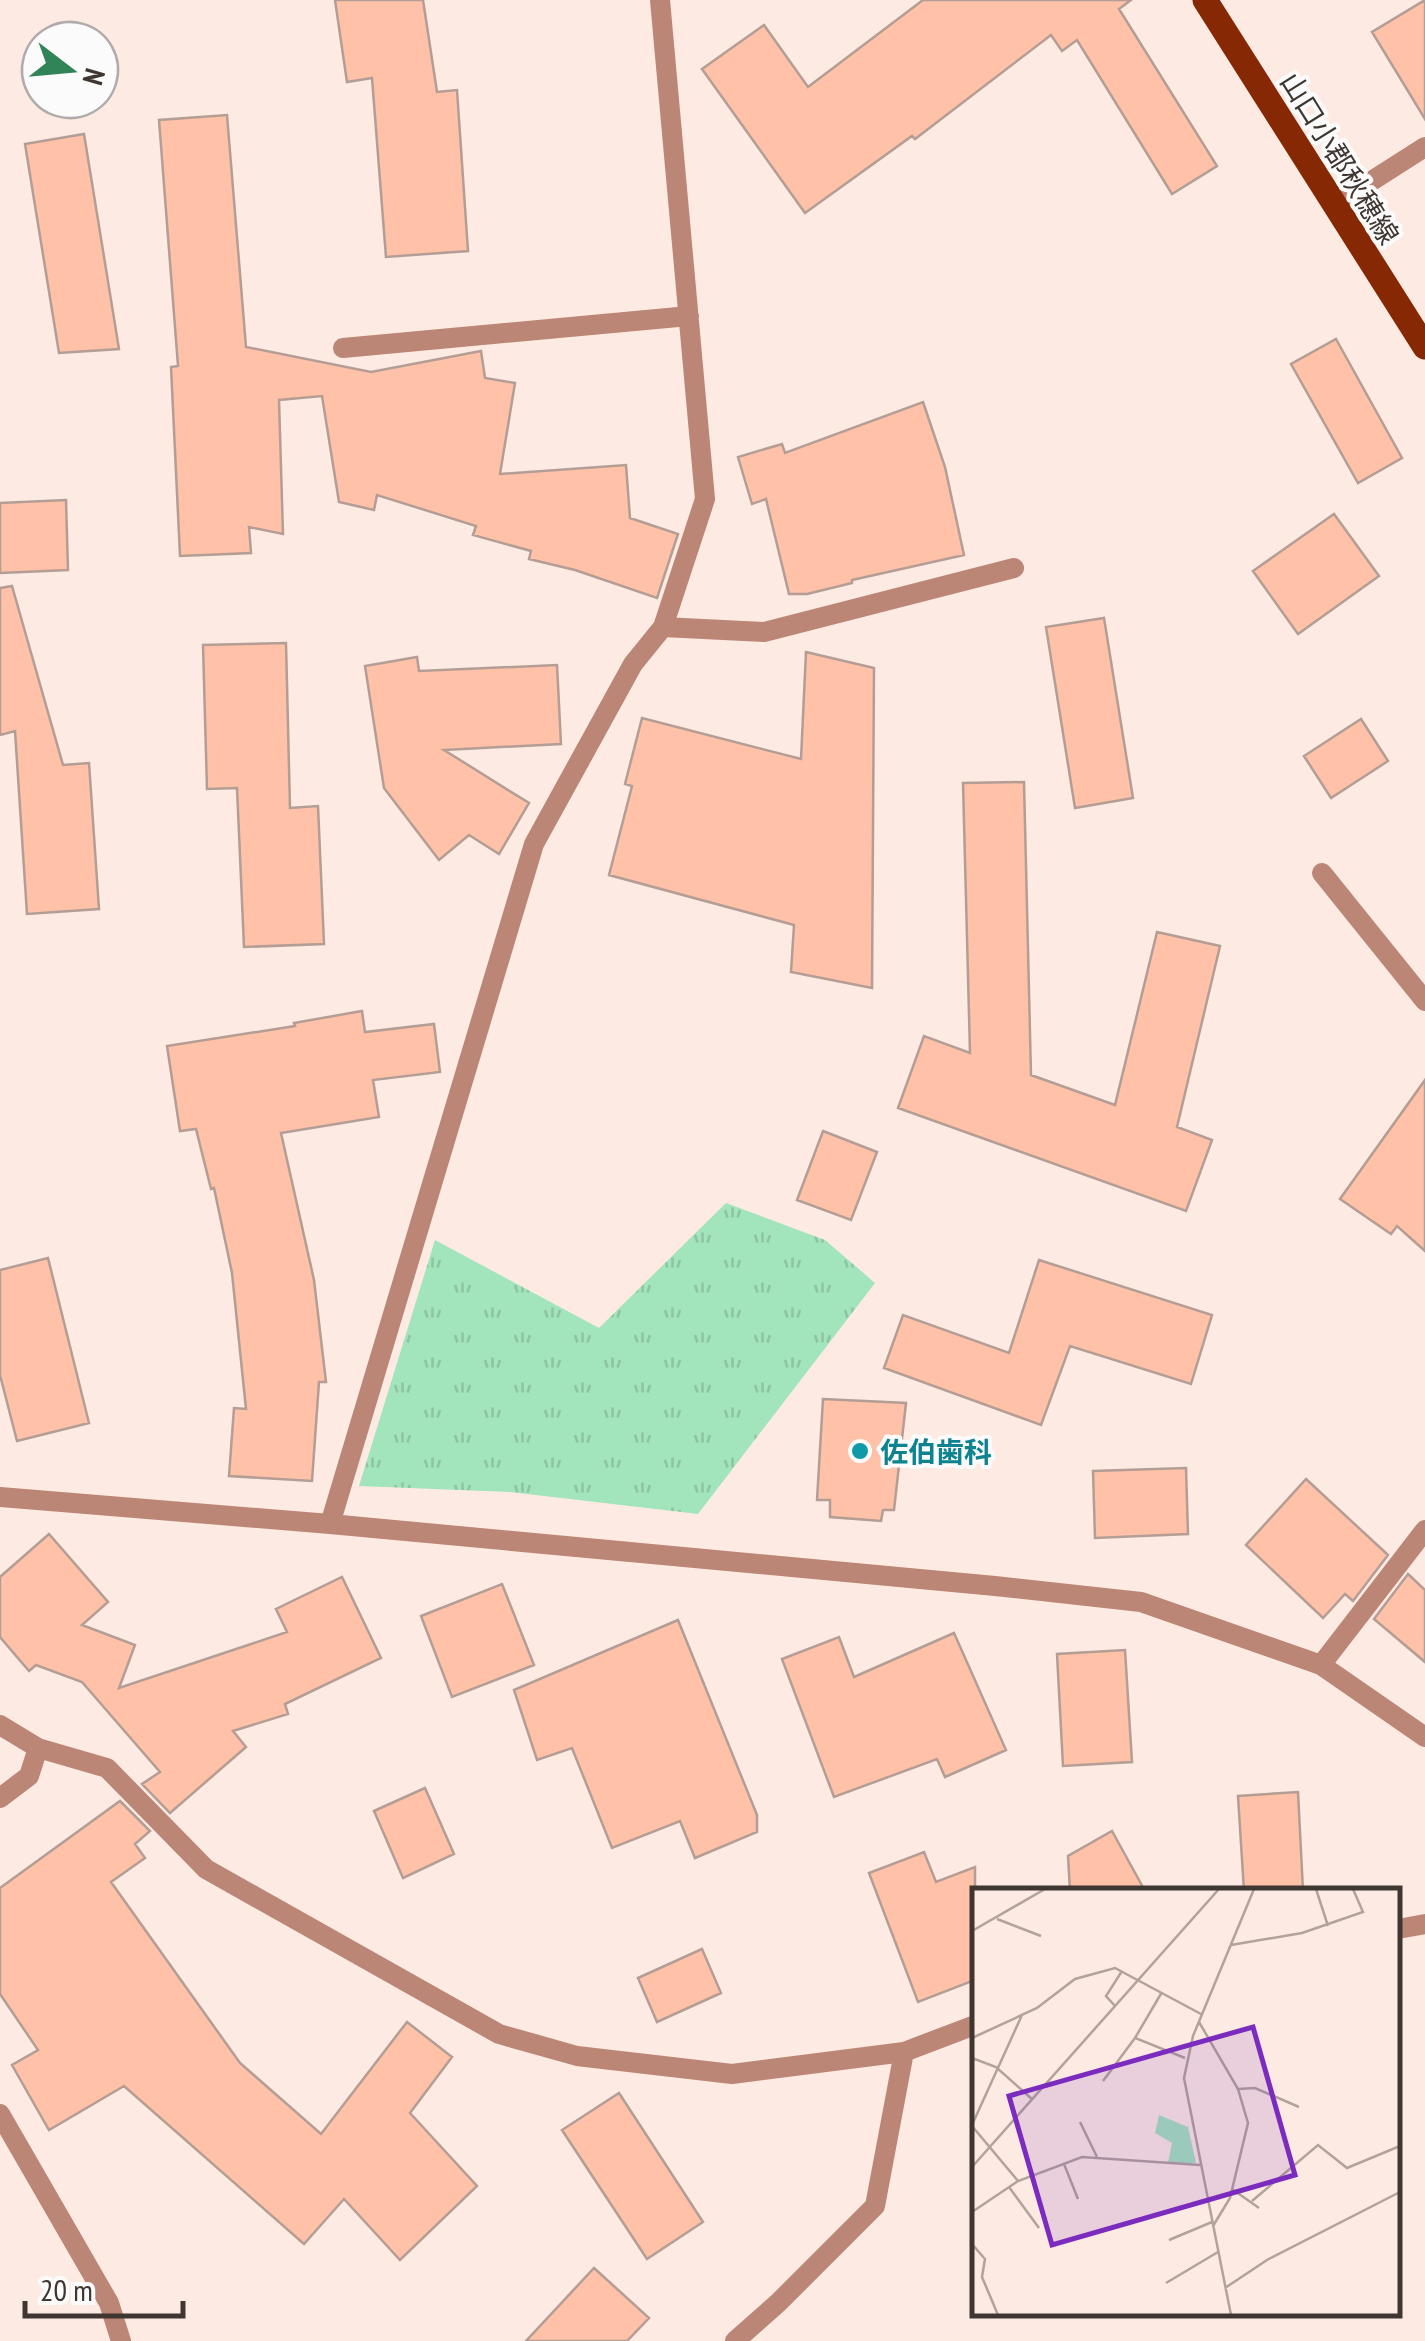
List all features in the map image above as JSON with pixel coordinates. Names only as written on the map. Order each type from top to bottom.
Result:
[{"type":"main road","name":"山口小郡秋穂線","points":[[1204,0],[1425,347]]},
{"type":"street","points":[[330,1524],[534,844],[633,664],[663,627],[705,500],[660,0]]},
{"type":"street","points":[[1334,205],[1425,147]]},
{"type":"street","points":[[343,348],[689,316]]},
{"type":"street","points":[[663,627],[764,632],[1014,568]]},
{"type":"street","points":[[1322,873],[1425,1000]]},
{"type":"street","points":[[0,1497],[330,1524],[1141,1602],[1321,1665],[1425,1736]]},
{"type":"street","points":[[1321,1665],[1425,1530]]},
{"type":"street","points":[[0,1725],[38,1748],[107,1768],[206,1869],[499,2034],[577,2056],[732,2074],[904,2052],[972,2026]]},
{"type":"street","points":[[0,1798],[29,1776],[38,1748]]},
{"type":"street","points":[[1400,1930],[1425,1924]]},
{"type":"street","points":[[735,2341],[875,2206],[904,2052]]},
{"type":"street","points":[[0,2114],[108,2303],[121,2341]]},
{"type":"green space","points":[[726,1203],[825,1240],[875,1283],[698,1514],[510,1492],[359,1486],[435,1240],[599,1328]]},
{"type":"building","points":[[335,0],[423,0],[437,92],[457,90],[468,251],[386,257],[372,78],[347,82]]},
{"type":"building","points":[[923,0],[1131,0],[1119,9],[1217,166],[1172,194],[1077,40],[1062,51],[1051,35],[915,139],[912,136],[805,213],[702,69],[764,25],[808,87]]},
{"type":"building","points":[[1425,0],[1425,119],[1372,32]]},
{"type":"building","points":[[227,115],[246,347],[371,372],[481,351],[485,378],[515,383],[500,474],[626,465],[630,518],[678,534],[657,598],[529,559],[531,551],[473,535],[476,526],[377,495],[374,510],[339,502],[322,396],[279,400],[283,534],[249,527],[251,553],[180,556],[171,367],[178,366],[159,120]]},
{"type":"building","points":[[84,134],[119,349],[59,353],[25,144]]},
{"type":"building","points":[[1336,339],[1402,458],[1358,483],[1291,364]]},
{"type":"building","points":[[923,402],[945,467],[964,555],[807,594],[789,594],[766,499],[752,504],[738,457],[782,444],[785,453]]},
{"type":"building","points":[[66,500],[68,570],[0,573],[0,503]]},
{"type":"building","points":[[1334,514],[1379,576],[1298,634],[1253,571]]},
{"type":"building","points":[[12,586],[63,765],[89,763],[99,909],[27,914],[15,731],[0,735],[0,588]]},
{"type":"building","points":[[1104,618],[1133,798],[1075,808],[1046,627]]},
{"type":"building","points":[[286,643],[290,808],[318,806],[324,944],[244,947],[237,788],[207,789],[203,645]]},
{"type":"building","points":[[806,652],[874,668],[872,988],[791,972],[794,925],[609,875],[632,786],[625,784],[642,718],[801,759]]},
{"type":"building","points":[[417,657],[419,671],[557,665],[561,744],[444,750],[529,803],[499,854],[469,835],[439,860],[384,788],[365,666]]},
{"type":"building","points":[[1361,719],[1388,761],[1331,798],[1304,756]]},
{"type":"building","points":[[1024,782],[1031,1075],[1115,1105],[1157,932],[1220,946],[1177,1127],[1212,1140],[1186,1211],[898,1108],[924,1036],[970,1053],[963,783]]},
{"type":"building","points":[[362,1011],[365,1032],[434,1024],[440,1072],[373,1080],[379,1117],[281,1133],[314,1280],[326,1382],[319,1382],[312,1481],[229,1476],[234,1408],[246,1409],[232,1273],[214,1188],[211,1189],[196,1129],[180,1131],[167,1046]]},
{"type":"building","points":[[1425,1080],[1425,1251],[1397,1226],[1391,1234],[1340,1199]]},
{"type":"building","points":[[823,1131],[877,1152],[851,1220],[797,1200]]},
{"type":"building","points":[[48,1258],[89,1423],[17,1441],[0,1375],[0,1270]]},
{"type":"building","points":[[1039,1260],[1212,1315],[1191,1384],[1070,1346],[1041,1425],[884,1368],[903,1315],[1009,1353]]},
{"type":"building","name":"佐伯歯科","points":[[823,1399],[906,1403],[894,1510],[883,1510],[881,1521],[830,1517],[830,1500],[817,1500]]},
{"type":"building","points":[[1186,1468],[1188,1534],[1095,1538],[1093,1471]]},
{"type":"building","points":[[1306,1479],[1388,1555],[1353,1601],[1345,1594],[1323,1618],[1246,1545]]},
{"type":"building","points":[[49,1534],[108,1602],[82,1625],[135,1645],[119,1688],[287,1632],[276,1609],[342,1577],[381,1658],[285,1704],[288,1714],[233,1731],[246,1747],[170,1813],[142,1784],[160,1772],[82,1682],[36,1665],[29,1671],[0,1637],[0,1577]]},
{"type":"building","points":[[1408,1574],[1425,1590],[1425,1662],[1374,1619]]},
{"type":"building","points":[[502,1584],[534,1665],[452,1697],[421,1616]]},
{"type":"building","points":[[678,1620],[757,1815],[757,1832],[695,1858],[680,1821],[612,1848],[572,1748],[537,1760],[514,1690]]},
{"type":"building","points":[[954,1633],[1006,1750],[945,1777],[937,1759],[834,1797],[782,1659],[839,1637],[854,1677]]},
{"type":"building","points":[[1125,1650],[1132,1762],[1063,1766],[1057,1654]]},
{"type":"building","points":[[425,1788],[454,1854],[403,1878],[374,1811]]},
{"type":"building","points":[[1298,1792],[1303,1888],[1244,1888],[1238,1796]]},
{"type":"building","points":[[120,1801],[150,1831],[135,1844],[145,1858],[111,1882],[240,2063],[321,2134],[407,2022],[452,2057],[410,2113],[477,2186],[400,2260],[344,2199],[304,2244],[124,2086],[49,2130],[12,2065],[38,2050],[0,1994],[0,1888]]},
{"type":"building","points":[[1112,1831],[1143,1888],[1070,1888],[1068,1856]]},
{"type":"building","points":[[924,1852],[936,1882],[975,1867],[972,1981],[918,2002],[869,1873]]},
{"type":"building","points":[[702,1949],[721,1993],[657,2022],[638,1978]]},
{"type":"building","points":[[619,2093],[703,2222],[647,2259],[562,2130]]},
{"type":"building","points":[[594,2268],[649,2318],[627,2341],[526,2341]]},
{"type":"place","name":"佐伯歯科","points":[[860,1451]]}]
